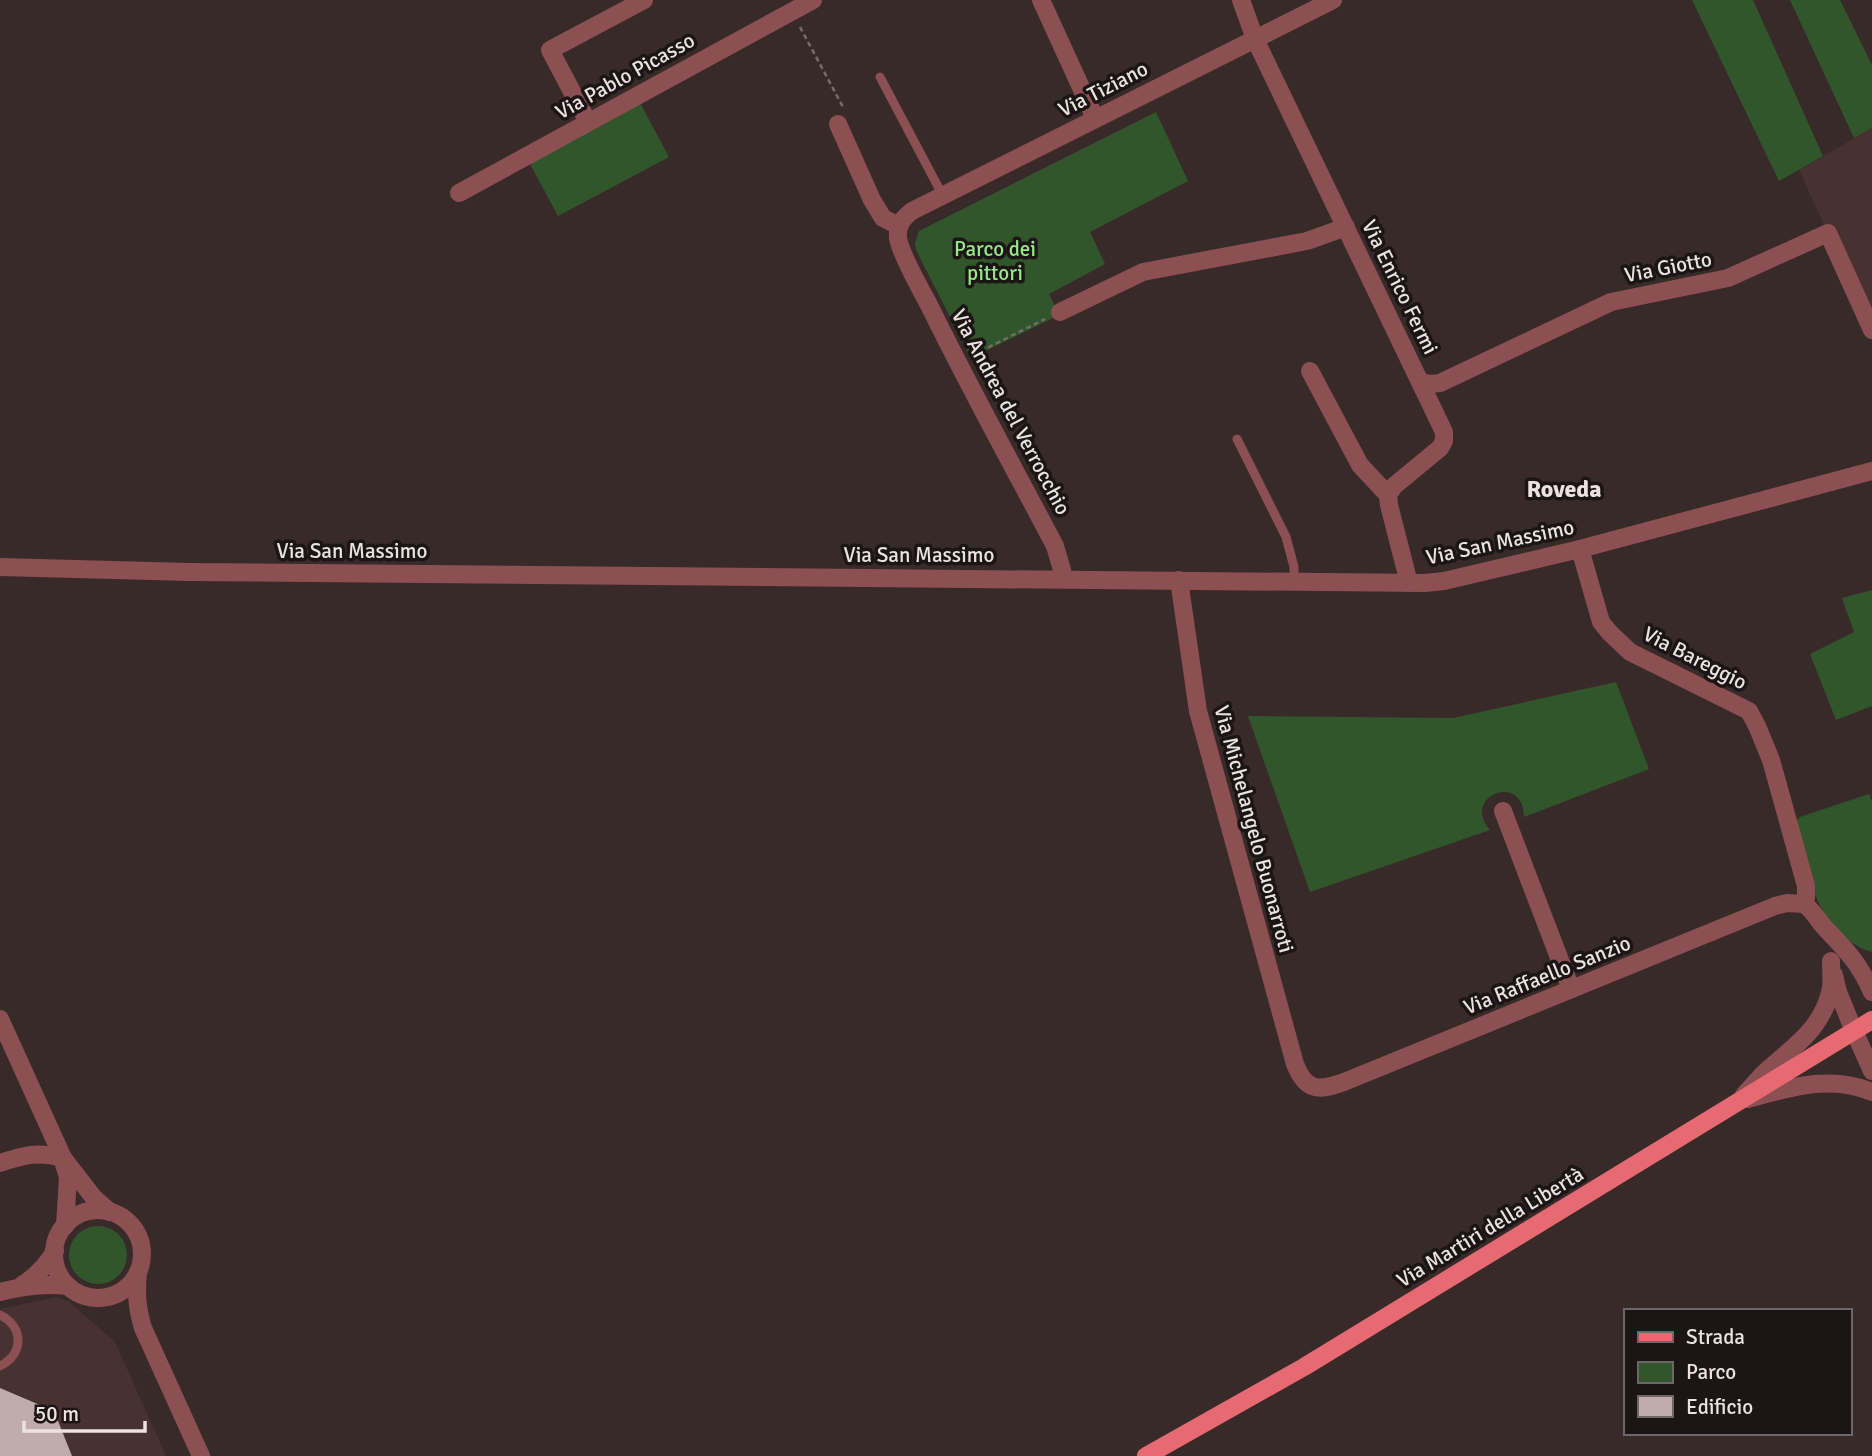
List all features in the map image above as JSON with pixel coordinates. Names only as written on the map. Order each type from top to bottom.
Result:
[{"type":"main road","name":"Via Martiri della Libertà","points":[[1146,1456],[1304,1367],[1872,1020]]},
{"type":"street","points":[[588,122],[550,50],[643,0]]},
{"type":"street","name":"Via Pablo Picasso","points":[[459,193],[813,0]]},
{"type":"street","points":[[1041,0],[1096,118]]},
{"type":"street","name":"Via Enrico Fermi","points":[[1241,0],[1255,39],[1444,432],[1440,448],[1394,486],[1388,495]]},
{"type":"street","name":"Via Tiziano","points":[[899,226],[904,217],[912,211],[1333,0]]},
{"type":"street","points":[[838,124],[872,200],[883,218],[899,226]]},
{"type":"street","name":"Via Andrea del Verrocchio","points":[[899,226],[901,248],[957,362],[1055,546],[1063,579]]},
{"type":"street","points":[[1060,312],[1143,272],[1307,241],[1346,227]]},
{"type":"street","name":"Via Giotto","points":[[1421,382],[1440,383],[1611,302],[1728,278],[1828,233],[1872,330]]},
{"type":"street","points":[[1310,372],[1360,465],[1388,495],[1409,583]]},
{"type":"street","name":"Via San Massimo","points":[[0,567],[189,572],[1409,583],[1444,581],[1580,549],[1872,471]]},
{"type":"street","name":"Via Bareggio","points":[[1580,549],[1601,622],[1630,652],[1749,711],[1771,761],[1805,886],[1807,897],[1804,904]]},
{"type":"street","points":[[1548,556],[1575,564],[1589,582]]},
{"type":"street","name":"Via Michelangelo Buonarroti","points":[[1179,580],[1198,712],[1295,1064],[1307,1084]]},
{"type":"street","points":[[1503,811],[1572,989]]},
{"type":"street","name":"Via Raffaello Sanzio","points":[[1307,1084],[1326,1088],[1344,1082],[1775,906],[1787,903],[1804,904]]},
{"type":"street","points":[[1804,904],[1811,908],[1824,927],[1858,964],[1872,992]]},
{"type":"street","points":[[1824,927],[1838,992],[1872,1070]]},
{"type":"street","points":[[1839,942],[1860,957],[1872,960]]},
{"type":"street","points":[[1738,1102],[1763,1075],[1806,1037],[1815,1025],[1827,1001],[1831,985],[1830,961]]},
{"type":"street","points":[[0,1019],[63,1158],[68,1177],[65,1226]]},
{"type":"street","points":[[1738,1102],[1781,1090],[1818,1084],[1851,1084],[1872,1092]]},
{"type":"street","points":[[2,1162],[24,1154],[46,1153],[63,1158],[94,1198],[110,1212]]},
{"type":"street","points":[[19,1287],[34,1278],[47,1264],[65,1226],[75,1217],[98,1210],[110,1212],[131,1225],[142,1247],[136,1291],[143,1328],[201,1456]]},
{"type":"street","points":[[55,1251],[58,1270],[68,1286],[129,1313],[143,1328]]},
{"type":"street","points":[[97,1298],[122,1291],[138,1272]]},
{"type":"street","points":[[0,1292],[52,1284],[68,1286]]},
{"type":"lane","points":[[880,77],[943,196]]},
{"type":"lane","points":[[1237,439],[1286,537],[1294,567],[1294,581]]},
{"type":"lane","points":[[0,1315],[15,1328],[18,1345],[10,1360],[0,1366]]},
{"type":"path","points":[[792,11],[848,117],[838,124]]},
{"type":"path","points":[[957,362],[1060,312]]},
{"type":"shaded area","points":[[1872,128],[1872,330],[1799,170]]},
{"type":"shaded area","points":[[56,1297],[68,1301],[115,1342],[166,1456],[0,1456],[0,1309]]},
{"type":"green space","points":[[1692,0],[1753,0],[1823,156],[1779,181]]},
{"type":"green space","points":[[1790,0],[1840,0],[1872,65],[1872,128],[1854,138]]},
{"type":"green space","points":[[640,103],[669,157],[558,216],[529,162]]},
{"type":"green space","name":"Parco dei pittori","points":[[1156,112],[1188,181],[1090,232],[1105,264],[1049,294],[1059,315],[971,358],[916,250],[919,231]]},
{"type":"green space","points":[[1872,590],[1872,706],[1836,720],[1810,654],[1854,632],[1842,598]]},
{"type":"green space","points":[[1616,682],[1649,769],[1524,817],[1521,803],[1514,795],[1496,793],[1483,807],[1483,818],[1490,830],[1310,892],[1248,716],[1453,718]]},
{"type":"green space","points":[[1869,794],[1872,801],[1872,952],[1853,943],[1838,931],[1826,916],[1810,881],[1794,823],[1800,817]]},
{"type":"green space","points":[[98,1226],[119,1234],[127,1255],[119,1276],[98,1284],[77,1276],[69,1255],[77,1234]]},
{"type":"building","points":[[0,1388],[54,1411],[72,1456],[0,1456]]},
{"type":"district","name":"Roveda","points":[[1564,489]]}]
